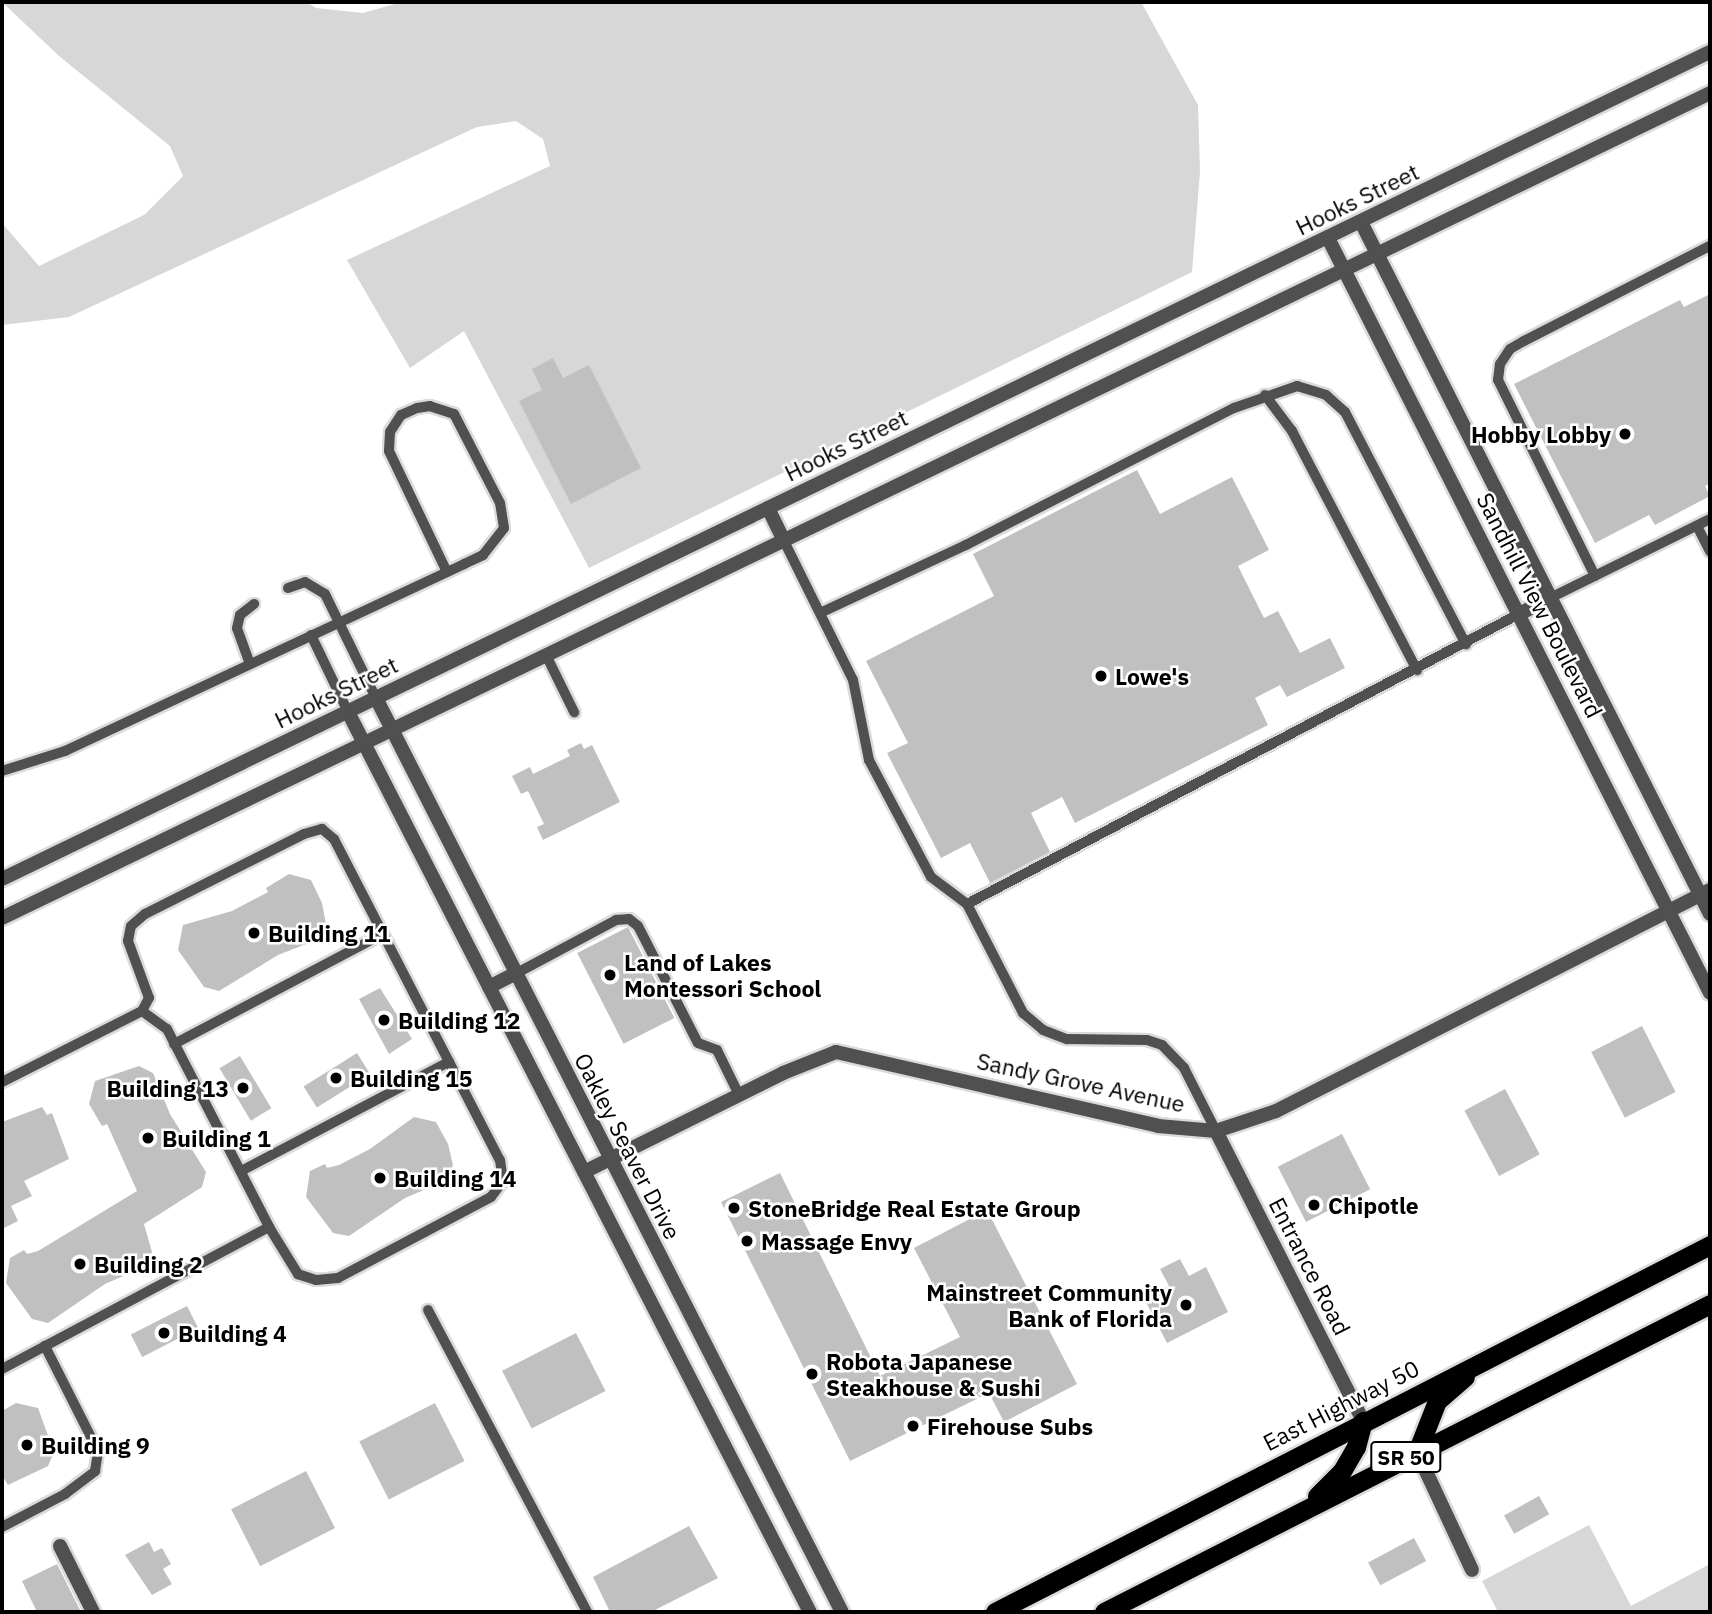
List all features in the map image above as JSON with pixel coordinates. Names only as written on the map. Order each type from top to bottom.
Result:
[{"type":"highway","name":"East Highway 50","points":[[995,1612],[1710,1245]]},
{"type":"highway","name":"SR 50","points":[[1116,1609],[1303,1509],[1710,1304]]},
{"type":"highway","points":[[1417,1451],[1437,1401],[1487,1358]]},
{"type":"highway","points":[[1303,1509],[1342,1471],[1356,1447],[1363,1421]]},
{"type":"street","name":"Hooks Street","points":[[2,879],[1710,52]]},
{"type":"street","points":[[2,918],[1710,93]]},
{"type":"street","name":"Sandhill View Boulevard","points":[[1362,222],[1550,598],[1705,892],[1710,914]]},
{"type":"street","name":"Sandhill View Boulevard","points":[[1328,238],[1710,993]]},
{"type":"street","points":[[768,508],[783,539]]},
{"type":"street","points":[[1519,614],[1550,598]]},
{"type":"street","name":"Oakley Seaver Drive","points":[[376,698],[609,1160],[842,1612]]},
{"type":"street","points":[[348,712],[810,1612]]},
{"type":"street","name":"Sandy Grove Avenue","points":[[584,1172],[739,1095],[835,1052],[1158,1126],[1216,1131],[1276,1111],[1705,892]]},
{"type":"street","points":[[489,987],[515,974]]},
{"type":"street","name":"Entrance Road","points":[[1216,1131],[1363,1421]]},
{"type":"street","points":[[1417,1451],[1472,1570]]},
{"type":"street","points":[[60,1546],[93,1612]]},
{"type":"lane","points":[[1595,576],[1498,380],[1500,364],[1510,349],[1524,341],[1710,246]]},
{"type":"lane","points":[[820,613],[1265,395],[1297,386],[1326,395],[1345,412],[1466,644]]},
{"type":"lane","points":[[1265,395],[1292,431],[1417,670]]},
{"type":"lane","points":[[2,771],[65,751],[447,572],[496,543],[505,518],[454,414],[430,406],[401,415],[390,432],[389,451],[447,572]]},
{"type":"lane","points":[[1550,598],[1710,519]]},
{"type":"lane","points":[[1697,526],[1710,552]]},
{"type":"lane","points":[[783,539],[853,680],[869,760],[931,877],[967,904],[1032,1023],[1067,1039],[1147,1040],[1162,1045],[1184,1068],[1216,1131]]},
{"type":"lane","points":[[288,588],[314,585],[340,622],[376,698]]},
{"type":"lane","points":[[250,664],[237,628],[240,615],[254,604]]},
{"type":"lane","points":[[967,904],[1417,670],[1519,614]]},
{"type":"lane","points":[[311,635],[348,712]]},
{"type":"lane","points":[[546,655],[574,712]]},
{"type":"lane","points":[[3,1078],[142,1011],[149,998],[128,941],[131,926],[145,914],[304,834],[322,829],[334,839],[500,1160],[503,1181],[491,1198],[338,1278],[316,1280],[298,1274],[269,1227],[167,1029],[142,1011]]},
{"type":"lane","points":[[515,974],[616,920],[634,922],[698,1043],[717,1050],[739,1095]]},
{"type":"lane","points":[[174,1044],[383,934]]},
{"type":"lane","points":[[241,1171],[449,1062]]},
{"type":"lane","points":[[2,1369],[269,1227]]},
{"type":"lane","points":[[428,1310],[587,1612]]},
{"type":"lane","points":[[2,1527],[65,1494],[95,1471],[97,1451],[45,1346]]},
{"type":"shaded area","points":[[2,2],[306,2],[316,8],[363,13],[402,2],[1141,2],[1198,105],[1200,172],[1192,272],[589,568],[464,331],[410,368],[347,260],[550,166],[543,139],[516,121],[477,127],[69,317],[2,325],[2,223],[39,266],[144,215],[183,176],[170,146],[59,56]]},
{"type":"shaded area","points":[[1589,1525],[1631,1606],[1710,1564],[1710,1612],[1498,1612],[1482,1581]]},
{"type":"building","name":"Hobby Lobby","points":[[1710,294],[1710,483],[1705,486],[1710,496],[1655,525],[1649,515],[1595,543],[1514,384],[1680,300],[1684,307]]},
{"type":"building","points":[[553,358],[563,378],[589,365],[641,468],[571,504],[519,401],[542,390],[532,369]]},
{"type":"building","name":"Lowe's","points":[[1137,470],[1160,514],[1232,477],[1269,550],[1238,566],[1264,618],[1278,611],[1300,653],[1330,638],[1345,668],[1287,697],[1280,685],[1255,698],[1268,725],[1075,823],[1062,797],[1031,813],[1050,852],[990,883],[970,843],[941,858],[887,753],[908,743],[866,661],[994,596],[973,554]]},
{"type":"building","points":[[581,743],[584,749],[592,745],[620,802],[543,840],[537,827],[544,824],[528,791],[521,794],[512,776],[530,767],[533,774],[570,756],[567,750]]},
{"type":"building","name":"Building 11","points":[[289,874],[311,880],[322,903],[326,924],[319,939],[278,955],[219,991],[204,987],[178,950],[183,925],[232,911],[268,892],[266,888]]},
{"type":"building","points":[[628,927],[674,1018],[624,1044],[577,953]]},
{"type":"building","name":"Building 12","points":[[380,988],[412,1039],[389,1054],[359,999]]},
{"type":"building","points":[[1642,1026],[1676,1092],[1625,1118],[1591,1052]]},
{"type":"building","name":"Building 15","points":[[357,1053],[370,1074],[317,1108],[304,1086]]},
{"type":"building","name":"Building 13","points":[[240,1056],[271,1108],[251,1121],[219,1068]]},
{"type":"building","points":[[139,1066],[153,1073],[170,1114],[206,1172],[202,1187],[144,1224],[152,1252],[146,1266],[105,1284],[48,1323],[32,1319],[6,1283],[10,1258],[24,1250],[27,1254],[38,1251],[137,1191],[107,1124],[102,1126],[89,1104],[95,1081]]},
{"type":"building","points":[[1505,1089],[1540,1154],[1499,1176],[1464,1111]]},
{"type":"building","points":[[42,1107],[47,1115],[52,1113],[69,1159],[24,1181],[32,1196],[11,1206],[18,1221],[2,1229],[2,1122]]},
{"type":"building","name":"Building 14","points":[[414,1117],[436,1122],[448,1144],[453,1165],[447,1180],[405,1198],[349,1236],[333,1233],[306,1197],[310,1171],[325,1164],[327,1168],[339,1165],[370,1149]]},
{"type":"building","points":[[1342,1134],[1370,1189],[1306,1222],[1278,1167]]},
{"type":"building","points":[[780,1173],[880,1376],[960,1337],[914,1248],[987,1210],[1077,1384],[1004,1422],[989,1393],[850,1461],[721,1202]]},
{"type":"building","name":"Mainstreet Community Bank of Florida","points":[[1180,1259],[1189,1276],[1206,1267],[1228,1312],[1167,1343],[1144,1298],[1169,1286],[1160,1269]]},
{"type":"building","name":"Building 4","points":[[187,1306],[198,1328],[142,1357],[131,1335]]},
{"type":"building","points":[[576,1333],[606,1391],[532,1429],[502,1371]]},
{"type":"building","name":"Building 9","points":[[16,1403],[38,1408],[54,1452],[48,1466],[8,1485],[2,1475],[2,1411]]},
{"type":"building","points":[[435,1403],[465,1461],[389,1500],[359,1442]]},
{"type":"building","points":[[306,1471],[335,1528],[260,1566],[231,1509]]},
{"type":"building","points":[[1539,1496],[1549,1514],[1514,1534],[1504,1515]]},
{"type":"building","points":[[689,1526],[718,1578],[651,1612],[610,1612],[593,1577]]},
{"type":"building","points":[[1414,1538],[1426,1561],[1380,1585],[1368,1562]]},
{"type":"building","points":[[149,1542],[154,1552],[162,1548],[171,1564],[163,1569],[172,1584],[152,1595],[125,1555]]},
{"type":"building","points":[[57,1564],[81,1612],[37,1612],[22,1581]]},
{"type":"place","name":"Hobby Lobby","points":[[1625,434]]},
{"type":"place","name":"Lowe's","points":[[1101,676]]},
{"type":"place","name":"Building 11","points":[[254,933]]},
{"type":"place","name":"Land of Lakes Montessori School","points":[[610,975]]},
{"type":"place","name":"Building 12","points":[[384,1020]]},
{"type":"place","name":"Building 15","points":[[336,1078]]},
{"type":"place","name":"Building 13","points":[[243,1088]]},
{"type":"place","name":"Building 1","points":[[148,1138]]},
{"type":"place","name":"Building 14","points":[[380,1178]]},
{"type":"place","name":"Chipotle","points":[[1314,1205]]},
{"type":"place","name":"StoneBridge Real Estate Group","points":[[734,1208]]},
{"type":"place","name":"Massage Envy","points":[[747,1241]]},
{"type":"place","name":"Building 2","points":[[80,1264]]},
{"type":"place","name":"Mainstreet Community Bank of Florida","points":[[1186,1305]]},
{"type":"place","name":"Building 4","points":[[164,1333]]},
{"type":"place","name":"Robota Japanese Steakhouse & Sushi","points":[[812,1374]]},
{"type":"place","name":"Firehouse Subs","points":[[913,1426]]},
{"type":"place","name":"Building 9","points":[[27,1445]]}]
